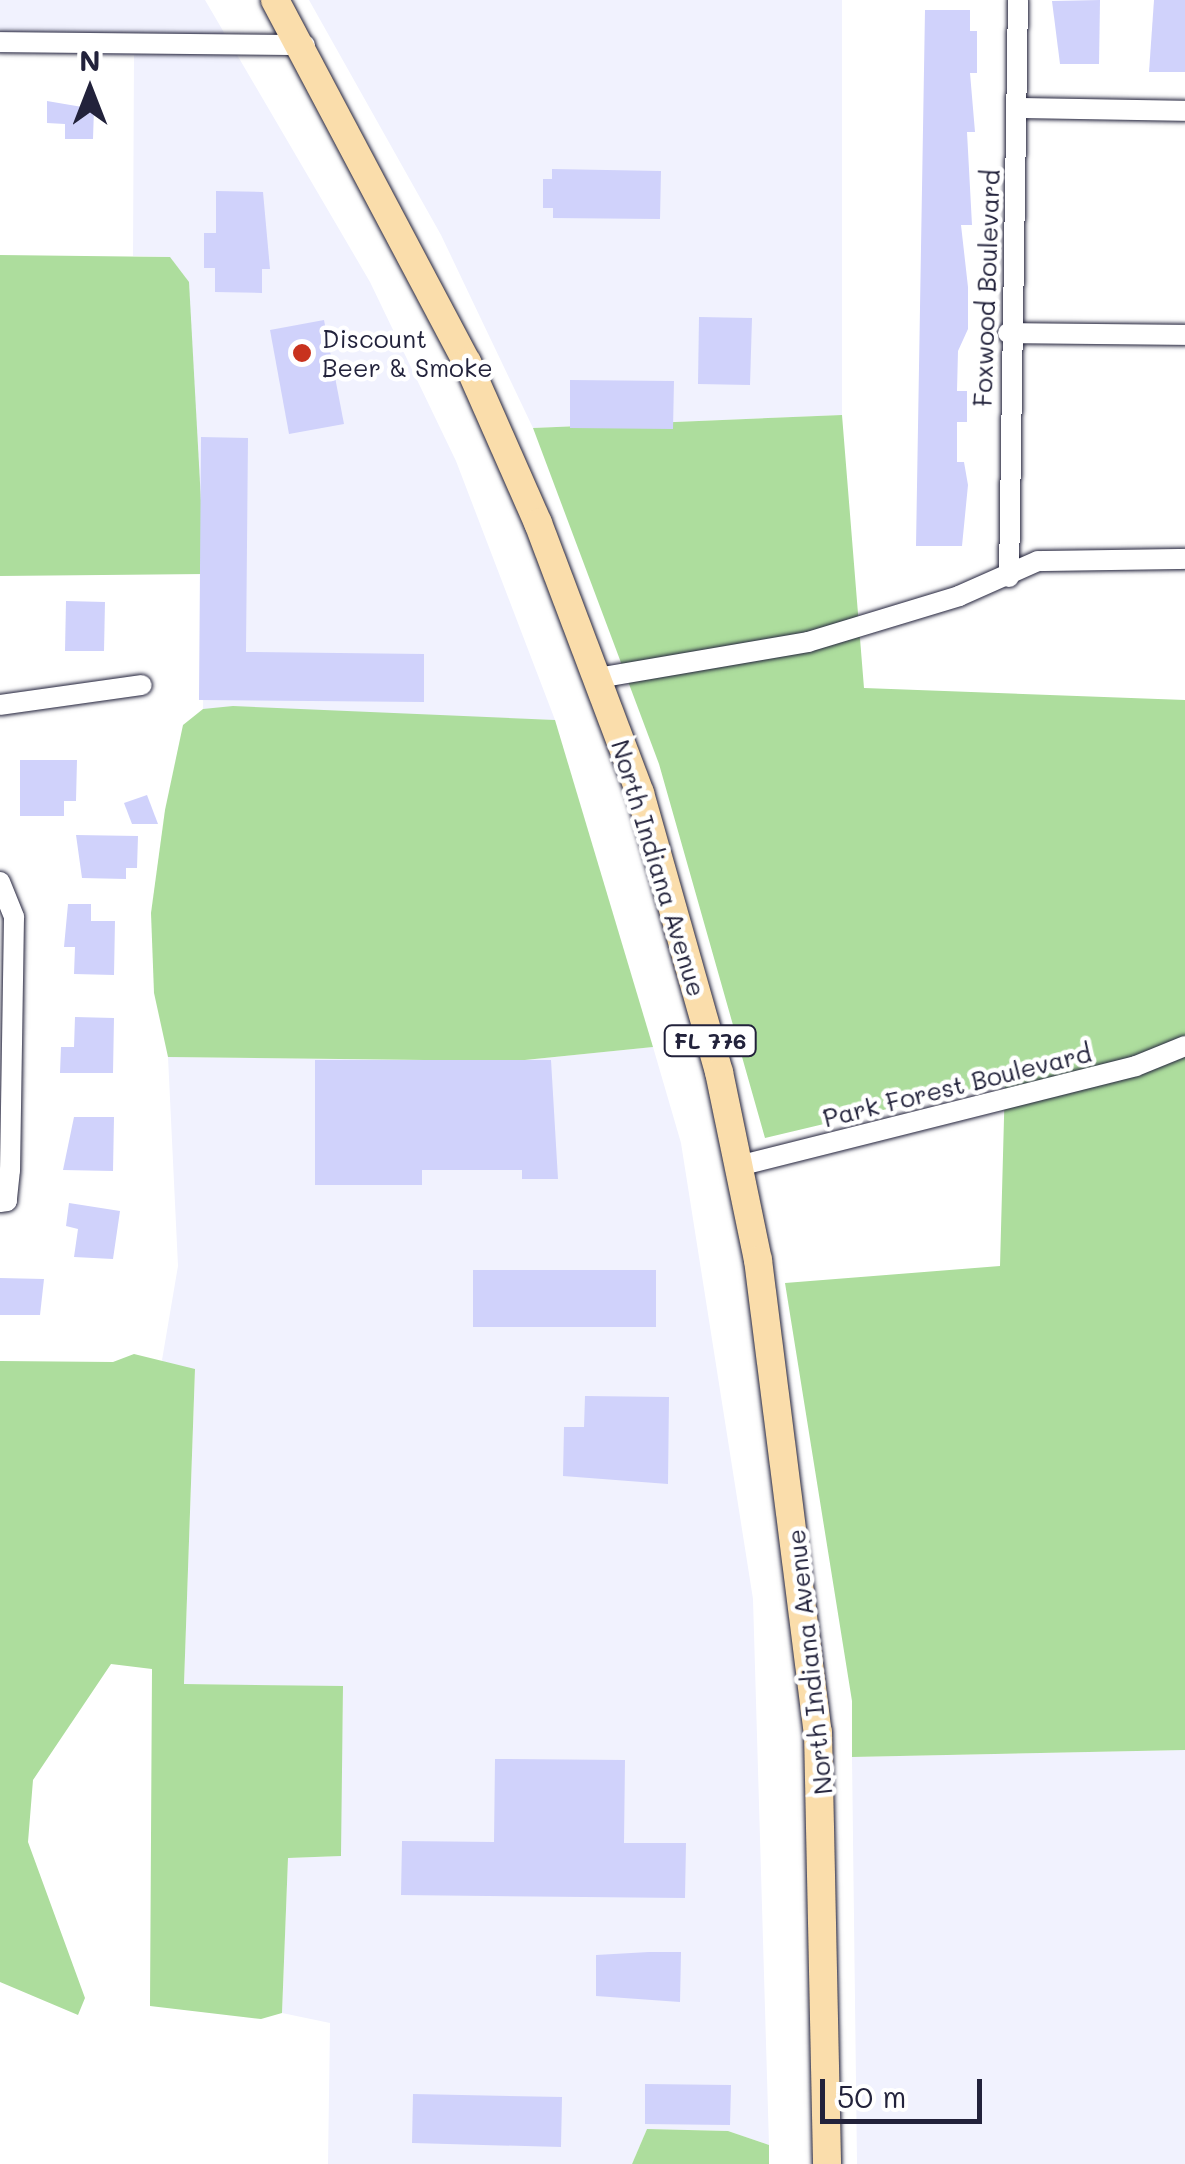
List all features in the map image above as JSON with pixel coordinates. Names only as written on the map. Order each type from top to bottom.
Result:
[{"type":"main road","name":"North Indiana Avenue","points":[[275,0],[305,45],[467,362],[598,678],[680,923],[738,1166],[794,1509],[818,1732],[828,1934],[828,2164]]},
{"type":"street","name":"Foxwood Boulevard","points":[[1008,577],[1008,333],[1018,0]]},
{"type":"street","points":[[0,42],[305,45]]},
{"type":"street","points":[[1016,108],[1185,111]]},
{"type":"street","points":[[1008,333],[1185,335]]},
{"type":"street","points":[[598,678],[808,642],[1008,577],[1038,560],[1185,559]]},
{"type":"street","points":[[0,705],[142,684]]},
{"type":"street","points":[[0,882],[14,917],[10,1170],[8,1201],[0,1202]]},
{"type":"street","name":"Park Forest Boulevard","points":[[738,1166],[1136,1066],[1185,1046]]},
{"type":"shaded area","points":[[0,0],[205,0],[370,282],[456,461],[555,720],[203,709],[205,574],[170,257],[133,256],[134,55],[0,53]]},
{"type":"shaded area","points":[[309,0],[842,0],[842,415],[533,428],[441,235]]},
{"type":"shaded area","points":[[653,1047],[681,1143],[753,1599],[769,2145],[728,2131],[647,2129],[632,2164],[328,2164],[330,2023],[282,2013],[288,1858],[340,1856],[343,1687],[184,1684],[195,1370],[161,1366],[178,1266],[168,1057],[515,1061]]},
{"type":"shaded area","points":[[1185,1750],[1185,2164],[857,2164],[852,1757]]},
{"type":"green space","points":[[0,255],[170,257],[189,282],[205,574],[0,576]]},
{"type":"green space","points":[[842,415],[864,688],[1185,700],[1185,1750],[852,1757],[852,1701],[785,1283],[1000,1266],[1005,1081],[765,1138],[659,764],[533,428]]},
{"type":"green space","points":[[233,706],[555,720],[653,1047],[515,1061],[168,1057],[154,993],[151,913],[165,810],[183,725],[203,709]]},
{"type":"green space","points":[[134,1354],[195,1369],[184,1684],[343,1686],[341,1856],[288,1858],[282,2013],[261,2019],[150,2006],[152,1669],[111,1664],[33,1780],[28,1842],[85,1998],[78,2015],[0,1982],[0,1361],[113,1362]]},
{"type":"green space","points":[[647,2129],[728,2131],[769,2145],[769,2164],[632,2164]]},
{"type":"building","points":[[1100,0],[1099,64],[1060,64],[1052,1]]},
{"type":"building","points":[[1154,0],[1185,0],[1185,72],[1149,72]]},
{"type":"building","points":[[925,10],[970,10],[970,31],[977,31],[977,73],[970,73],[975,132],[967,132],[972,225],[961,225],[968,287],[968,329],[958,351],[957,391],[967,391],[967,422],[957,422],[957,462],[964,462],[968,485],[962,546],[916,546]]},
{"type":"building","points":[[47,101],[94,109],[93,139],[65,139],[65,124],[47,123]]},
{"type":"building","points":[[552,169],[661,171],[660,219],[553,218],[553,208],[543,208],[543,179],[552,179]]},
{"type":"building","points":[[216,191],[263,192],[270,269],[262,269],[262,293],[215,292],[215,268],[204,268],[204,233],[216,233]]},
{"type":"building","points":[[699,317],[752,318],[750,385],[698,384]]},
{"type":"building","points":[[324,320],[344,424],[289,434],[270,330]]},
{"type":"building","points":[[570,380],[674,381],[673,429],[570,428]]},
{"type":"building","points":[[201,437],[248,438],[246,652],[424,654],[424,702],[199,700]]},
{"type":"building","points":[[66,601],[105,602],[104,651],[65,651]]},
{"type":"building","points":[[20,760],[77,760],[76,801],[64,801],[64,816],[20,816]]},
{"type":"building","points":[[147,795],[158,824],[132,824],[124,803]]},
{"type":"building","points":[[76,835],[138,836],[137,868],[126,868],[126,879],[82,878]]},
{"type":"building","points":[[68,904],[91,904],[91,921],[115,921],[114,975],[74,974],[75,947],[64,947]]},
{"type":"building","points":[[75,1017],[114,1018],[113,1073],[60,1073],[61,1047],[74,1047]]},
{"type":"building","points":[[315,1060],[551,1060],[558,1179],[522,1179],[522,1170],[422,1170],[422,1185],[315,1185]]},
{"type":"building","points":[[74,1117],[114,1117],[113,1171],[63,1170]]},
{"type":"building","points":[[69,1203],[120,1211],[113,1259],[74,1257],[78,1229],[66,1226]]},
{"type":"building","points":[[473,1270],[656,1270],[656,1327],[473,1327]]},
{"type":"building","points":[[0,1278],[44,1279],[40,1315],[0,1315]]},
{"type":"building","points":[[585,1396],[669,1397],[668,1484],[563,1476],[564,1427],[584,1427]]},
{"type":"building","points":[[495,1759],[625,1760],[624,1843],[686,1843],[685,1898],[401,1895],[402,1841],[494,1842]]},
{"type":"building","points":[[681,1952],[680,2002],[596,1996],[596,1955]]},
{"type":"building","points":[[645,2084],[731,2085],[730,2125],[645,2124]]},
{"type":"building","points":[[413,2094],[562,2097],[561,2147],[412,2143]]},
{"type":"place","name":"Discount Beer & Smoke","points":[[302,353]]}]
